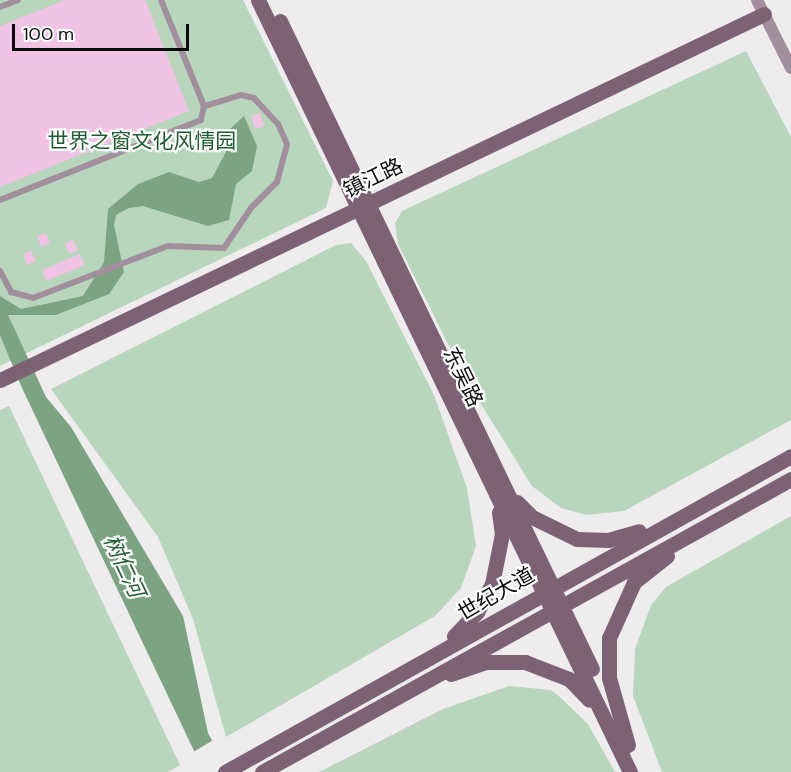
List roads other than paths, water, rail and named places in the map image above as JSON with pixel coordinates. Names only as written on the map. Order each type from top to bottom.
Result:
[{"type":"street","name":"东吴路","points":[[258,0],[364,206]]},
{"type":"street","name":"东吴路","points":[[269,0],[502,495],[623,745],[641,772]]},
{"type":"street","name":"镇江路","points":[[4,379],[364,206],[760,7]]},
{"type":"street","points":[[760,7],[791,68]]},
{"type":"street","name":"世纪大道","points":[[230,769],[548,588],[711,502],[791,456]]},
{"type":"street","name":"世纪大道","points":[[262,772],[556,605],[791,479]]},
{"type":"street","points":[[502,495],[532,517],[591,541],[625,537],[711,502]]},
{"type":"street","points":[[428,658],[477,612],[488,594],[502,534],[502,495]]},
{"type":"street","points":[[623,745],[609,678],[609,638],[615,620],[648,569],[718,520]]},
{"type":"street","points":[[346,726],[459,670],[507,660],[548,668],[568,679],[584,691],[623,745]]},
{"type":"street","name":"东吴路","points":[[623,745],[630,772]]},
{"type":"lane","points":[[0,7],[18,0]]},
{"type":"lane","points":[[0,200],[201,120],[204,106],[161,0]]},
{"type":"lane","points":[[0,271],[11,292],[24,299],[178,244],[225,248],[283,171],[286,144],[260,103],[241,95],[204,106]]},
{"type":"water","name":"树仁河","points":[[244,116],[257,146],[252,171],[236,184],[229,220],[208,226],[143,206],[129,208],[116,215],[114,225],[124,272],[109,294],[56,315],[8,315],[46,397],[71,427],[183,616],[208,733],[229,772],[204,772],[22,388],[0,335],[0,296],[21,309],[83,296],[104,262],[108,209],[138,184],[169,172],[199,182],[212,178],[228,148],[229,130]]},
{"type":"park label","name":"世界之窗文化风情园","points":[[142,141]]}]
